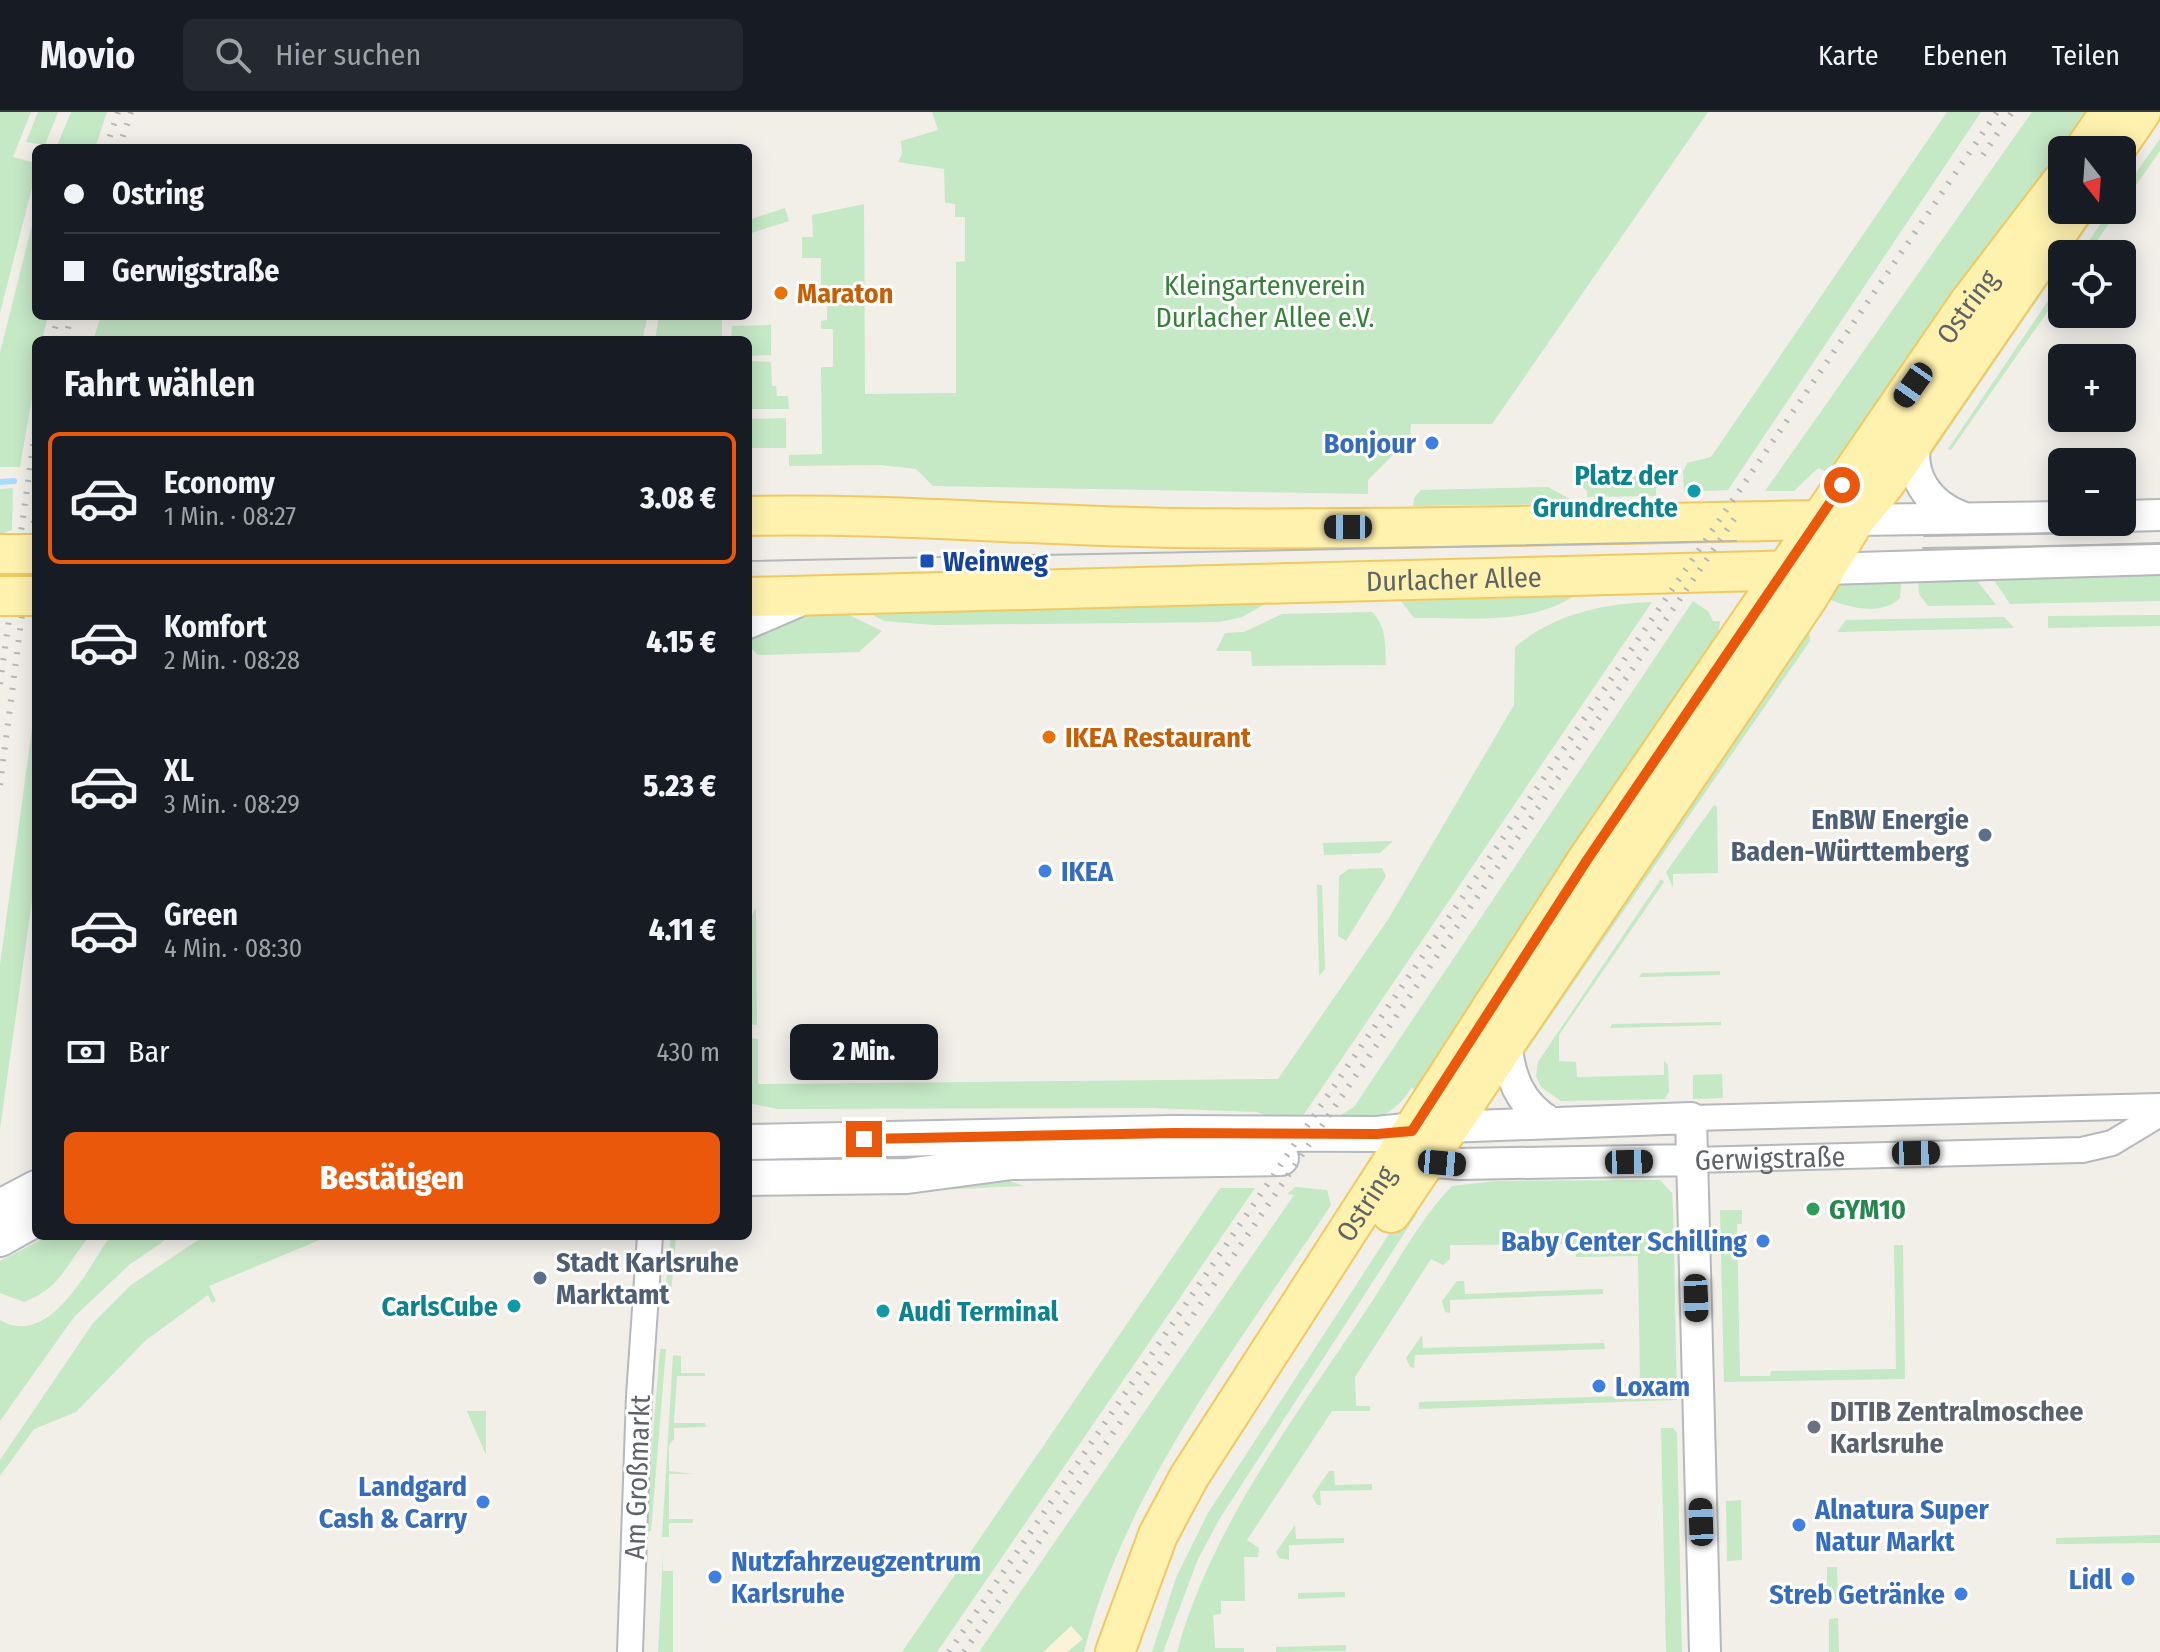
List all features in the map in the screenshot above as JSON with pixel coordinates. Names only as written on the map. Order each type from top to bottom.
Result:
[{"type":"main road","points":[[2094,136],[2110,112]]},
{"type":"main road","points":[[2125,136],[2141,112]]},
{"type":"main road","name":"Ostring","points":[[1115,1652],[1158,1535],[1189,1477],[1420,1144],[1506,1040],[1825,569],[1837,520],[1996,264],[2048,199]]},
{"type":"main road","name":"Ostring","points":[[1141,1652],[1166,1576],[1188,1531],[1587,860],[1784,571],[1916,438],[2063,224]]},
{"type":"main road","name":"Durlacher Allee","points":[[752,516],[856,516],[1173,528],[1837,520]]},
{"type":"main road","points":[[0,554],[32,554]]},
{"type":"main road","name":"Durlacher Allee","points":[[752,597],[1376,579],[1691,575],[1825,569]]},
{"type":"main road","points":[[1691,575],[1707,584],[1723,603],[1730,622],[1732,648]]},
{"type":"main road","points":[[0,596],[32,596]]},
{"type":"main road","points":[[752,619],[811,596]]},
{"type":"main road","name":"Gerwigstraße","points":[[755,1137],[1377,1134],[1420,1144]]},
{"type":"main road","name":"Gerwigstraße","points":[[752,1178],[907,1176],[991,1163],[1420,1144]]},
{"type":"street","points":[[1916,438],[1915,470],[1925,491],[1941,507],[1962,517]]},
{"type":"street","points":[[2136,516],[2160,515]]},
{"type":"street","name":"Durlacher Allee","points":[[1837,520],[2048,517]]},
{"type":"street","name":"Durlacher Allee","points":[[1825,569],[2160,559]]},
{"type":"street","points":[[1506,1040],[1510,1069],[1520,1094],[1539,1116],[1551,1123]]},
{"type":"street","name":"Gerwigstraße","points":[[1420,1144],[1551,1123],[2160,1106]]},
{"type":"street","name":"Gerwigstraße","points":[[1420,1144],[1460,1164],[2082,1150],[2112,1143],[2160,1114]]},
{"type":"street","points":[[1691,1118],[1705,1652]]},
{"type":"street","name":"Am Großmarkt","points":[[632,1240],[645,1301]]},
{"type":"street","name":"Am Großmarkt","points":[[630,1652],[650,1240]]},
{"type":"green space","points":[[0,112],[31,112],[13,157],[32,162],[32,188],[0,313]]},
{"type":"green space","points":[[38,112],[58,112],[45,144],[26,142]]},
{"type":"green space","points":[[71,112],[107,112],[96,144],[58,144]]},
{"type":"green space","name":"Kleingartenverein Durlacher Allee e.V.","points":[[932,112],[1708,112],[1492,424],[1411,424],[1410,438],[1368,480],[1368,494],[933,486],[916,469],[880,465],[789,466],[789,455],[822,454],[821,367],[833,367],[833,329],[821,329],[821,321],[827,320],[827,305],[821,304],[821,258],[802,258],[802,237],[813,237],[812,215],[864,204],[865,394],[956,393],[956,262],[965,261],[965,217],[955,217],[955,204],[945,203],[944,169],[898,162],[902,154],[901,141],[938,130]]},
{"type":"green space","points":[[1947,112],[1981,112],[1728,490],[1684,492],[1683,472],[1687,463],[1711,457]]},
{"type":"green space","points":[[2032,112],[2098,112],[2082,136],[2048,136],[2048,181],[1943,306],[1829,473],[1818,468],[1794,491],[1765,491]]},
{"type":"green space","points":[[2160,139],[2160,151],[2136,185],[2136,172]]},
{"type":"green space","points":[[785,208],[789,221],[752,233],[752,219]]},
{"type":"green space","points":[[2075,224],[2089,224],[2079,240],[2065,240]]},
{"type":"green space","points":[[2100,224],[2108,224],[2098,240],[2090,240]]},
{"type":"green space","points":[[32,225],[32,320],[47,320],[43,336],[32,336],[32,398],[20,467],[0,467],[0,353]]},
{"type":"green space","points":[[2048,266],[2048,284],[1924,465],[1924,458]]},
{"type":"green space","points":[[2048,301],[2048,311],[1951,450],[1948,449]]},
{"type":"green space","points":[[100,320],[647,320],[643,336],[94,336]]},
{"type":"green space","points":[[658,320],[722,320],[722,336],[656,336]]},
{"type":"green space","points":[[771,325],[771,355],[752,356],[752,336],[731,336],[732,326]]},
{"type":"green space","points":[[752,361],[771,362],[772,386],[776,386],[777,396],[788,396],[789,409],[752,409]]},
{"type":"green space","points":[[786,418],[786,448],[752,448],[752,419]]},
{"type":"green space","points":[[1656,476],[1656,496],[1587,497],[1587,491],[1573,477]]},
{"type":"green space","points":[[1548,487],[1572,500],[1570,504],[1413,506],[1414,498],[1421,490]]},
{"type":"green space","points":[[13,488],[12,530],[0,534],[0,489]]},
{"type":"green space","points":[[2160,571],[2160,601],[2010,604],[1989,573]]},
{"type":"green space","points":[[1918,574],[1972,574],[1996,605],[1928,606],[1919,594]]},
{"type":"green space","points":[[1902,575],[1900,598],[1882,608],[1850,606],[1821,596],[1845,580]]},
{"type":"green space","points":[[1574,596],[1537,612],[1476,619],[1414,618],[1401,601]]},
{"type":"green space","points":[[1693,601],[1708,611],[1713,621],[1720,621],[1717,650],[1421,1090],[1411,1088],[1390,1111],[1370,1121],[1349,1121],[1339,1116],[1354,1107]]},
{"type":"green space","points":[[1269,602],[1242,617],[1220,622],[934,625],[884,621],[861,609]]},
{"type":"green space","points":[[1652,602],[1300,1120],[1277,1119],[1257,1112],[1153,1108],[778,1109],[752,1104],[752,1038],[758,1039],[758,1084],[1278,1079],[1389,918],[1514,705],[1515,647],[1562,619],[1615,605]]},
{"type":"green space","points":[[1372,612],[1383,630],[1386,665],[1252,666],[1251,651],[1216,651],[1225,633],[1244,632],[1282,614]]},
{"type":"green space","points":[[845,613],[882,631],[859,652],[758,655],[752,649],[752,630],[780,615]]},
{"type":"green space","points":[[2160,615],[2160,626],[2048,628],[2048,616]]},
{"type":"green space","points":[[2004,617],[2014,628],[1837,632],[1846,620]]},
{"type":"green space","points":[[1809,624],[1810,641],[1519,1062],[1520,1046]]},
{"type":"green space","points":[[32,729],[32,901],[0,1129],[0,965]]},
{"type":"green space","points":[[1714,805],[1717,807],[1718,873],[1673,874],[1673,888],[1666,872]]},
{"type":"green space","points":[[1393,841],[1380,853],[1324,855],[1323,843]]},
{"type":"green space","points":[[1382,868],[1386,876],[1346,941],[1338,936],[1339,876],[1349,869]]},
{"type":"green space","points":[[1661,879],[1664,882],[1559,1035],[1559,1061],[1576,1062],[1577,1077],[1664,1075],[1664,1061],[1668,1065],[1669,1092],[1665,1099],[1561,1101],[1541,1087],[1536,1076],[1538,1062]]},
{"type":"green space","points":[[1317,885],[1322,885],[1325,969],[1319,976]]},
{"type":"green space","points":[[756,908],[757,1025],[752,1024],[752,915]]},
{"type":"green space","points":[[1720,971],[1720,975],[1639,977],[1642,973]]},
{"type":"green space","points":[[1721,1022],[1721,1025],[1610,1028],[1612,1024]]},
{"type":"green space","points":[[1722,1074],[1723,1098],[1693,1099],[1693,1075]]},
{"type":"green space","points":[[1004,1179],[1024,1186],[934,1190]]},
{"type":"green space","points":[[1660,1180],[1672,1193],[1677,1400],[1419,1409],[1419,1402],[1625,1396],[1625,1384],[1640,1383],[1638,1256],[1576,1257],[1575,1244],[1450,1245],[1450,1259],[1443,1265],[1431,1259],[1355,1377],[1356,1406],[1370,1406],[1370,1411],[1332,1411],[1247,1540],[1259,1548],[1258,1557],[1244,1557],[1245,1601],[1221,1601],[1221,1614],[1213,1615],[1215,1648],[1244,1648],[1244,1652],[1177,1652],[1192,1605],[1212,1560],[1259,1473],[1418,1229],[1452,1186],[1497,1181]]},
{"type":"green space","points":[[1295,1187],[1327,1190],[1331,1205],[1223,1364],[1156,1475],[1103,1591],[1084,1652],[979,1652],[1294,1195],[1287,1194]]},
{"type":"green space","points":[[1220,1188],[1255,1188],[937,1652],[902,1652]]},
{"type":"green space","points":[[1720,1210],[1742,1210],[1742,1224],[1737,1224],[1740,1376],[1770,1376],[1771,1371],[1896,1369],[1894,1245],[1903,1245],[1905,1379],[1724,1382]]},
{"type":"green space","points":[[1404,1211],[1418,1212],[1220,1518],[1198,1559],[1163,1652],[1152,1652],[1176,1578],[1208,1513]]},
{"type":"green space","points":[[40,1240],[87,1240],[55,1282],[24,1302],[0,1293],[0,1261]]},
{"type":"green space","points":[[107,1240],[165,1240],[129,1265],[74,1317],[0,1421],[0,1320],[18,1326],[35,1324],[51,1315],[78,1285]]},
{"type":"green space","points":[[198,1240],[319,1240],[209,1286],[216,1301],[212,1303],[208,1295],[146,1340],[76,1412],[34,1429],[0,1476],[0,1460],[93,1323],[131,1285]]},
{"type":"green space","points":[[671,1240],[676,1240],[671,1294],[665,1294]]},
{"type":"green space","points":[[1457,1281],[1464,1281],[1465,1294],[1603,1289],[1603,1294],[1450,1300],[1450,1313],[1445,1312],[1442,1301]]},
{"type":"green space","points":[[1422,1335],[1423,1348],[1604,1343],[1605,1349],[1415,1355],[1414,1368],[1410,1367],[1406,1358]]},
{"type":"green space","points":[[660,1349],[666,1349],[651,1531],[645,1531]]},
{"type":"green space","points":[[673,1355],[681,1356],[681,1373],[705,1373],[705,1376],[677,1376],[674,1423],[705,1423],[706,1427],[674,1428],[674,1439],[669,1445],[669,1471],[693,1474],[669,1474],[669,1519],[693,1519],[693,1523],[669,1523],[669,1537],[662,1537]]},
{"type":"green space","points":[[467,1411],[486,1411],[486,1455]]},
{"type":"green space","points":[[1661,1428],[1673,1428],[1677,1433],[1682,1652],[1666,1652]]},
{"type":"green space","points":[[1329,1471],[1334,1471],[1335,1485],[1372,1484],[1372,1490],[1320,1491],[1321,1505],[1317,1505],[1312,1496]]},
{"type":"green space","points":[[1741,1500],[1742,1560],[1727,1561],[1726,1501]]},
{"type":"green space","points":[[1295,1525],[1296,1539],[1344,1538],[1344,1543],[1289,1545],[1289,1560],[1279,1558],[1276,1552]]},
{"type":"green space","points":[[2160,1535],[2160,1543],[2056,1544],[2056,1538]]},
{"type":"green space","points":[[663,1555],[663,1571],[673,1571],[673,1652],[658,1652]]},
{"type":"green space","points":[[1827,1567],[1837,1567],[1838,1600],[1827,1600]]},
{"type":"green space","points":[[1345,1592],[1345,1597],[1298,1599],[1298,1593]]},
{"type":"green space","points":[[1838,1618],[1839,1652],[1829,1652],[1829,1619]]},
{"type":"green space","points":[[1346,1645],[1346,1651],[1276,1652],[1276,1647]]},
{"type":"sand","points":[[1071,1626],[1083,1639],[1067,1652],[1043,1652]]},
{"type":"waterway","points":[[0,482],[14,481]]},
{"type":"tram line","points":[[1924,536],[2048,534]]},
{"type":"tram line","points":[[752,561],[1736,541]]},
{"type":"tram line","points":[[1923,548],[2160,544]]},
{"type":"tram line","points":[[0,570],[32,569]]},
{"type":"railway","points":[[107,144],[118,112]]},
{"type":"railway","points":[[120,144],[131,112]]},
{"type":"railway","points":[[949,1652],[1997,112]]},
{"type":"railway","points":[[1983,155],[2012,112]]},
{"type":"railway","points":[[53,336],[57,320]]},
{"type":"railway","points":[[66,336],[70,320]]},
{"type":"railway","points":[[0,684],[32,453]]},
{"type":"railway","points":[[964,1652],[1739,512]]},
{"type":"railway","points":[[0,785],[32,537]]},
{"type":"place","name":"Maraton","points":[[781,293]]},
{"type":"place","name":"Bonjour","points":[[1432,443]]},
{"type":"place","name":"Platz der Grundrechte","points":[[1694,491]]},
{"type":"place","name":"Weinweg","points":[[927,561]]},
{"type":"place","name":"IKEA Restaurant","points":[[1049,737]]},
{"type":"place","name":"EnBW Energie Baden-Württemberg","points":[[1985,835]]},
{"type":"place","name":"IKEA","points":[[1045,871]]},
{"type":"place","name":"GYM10","points":[[1813,1209]]},
{"type":"place","name":"Baby Center Schilling","points":[[1763,1241]]},
{"type":"place","name":"Stadt Karlsruhe Marktamt","points":[[540,1278]]},
{"type":"place","name":"CarlsCube","points":[[514,1306]]},
{"type":"place","name":"Audi Terminal","points":[[883,1311]]},
{"type":"place","name":"Loxam","points":[[1599,1386]]},
{"type":"place","name":"DITIB Zentralmoschee Karlsruhe","points":[[1814,1427]]},
{"type":"place","name":"Landgard Cash & Carry","points":[[483,1502]]},
{"type":"place","name":"Alnatura Super Natur Markt","points":[[1799,1525]]},
{"type":"place","name":"Nutzfahrzeugzentrum Karlsruhe","points":[[715,1577]]},
{"type":"place","name":"Lidl","points":[[2128,1579]]},
{"type":"place","name":"Streb Getränke","points":[[1961,1594]]},
{"type":"route","points":[[864,1139],[1173,1133],[1377,1134],[1412,1131],[1587,860],[1842,485]]}]
